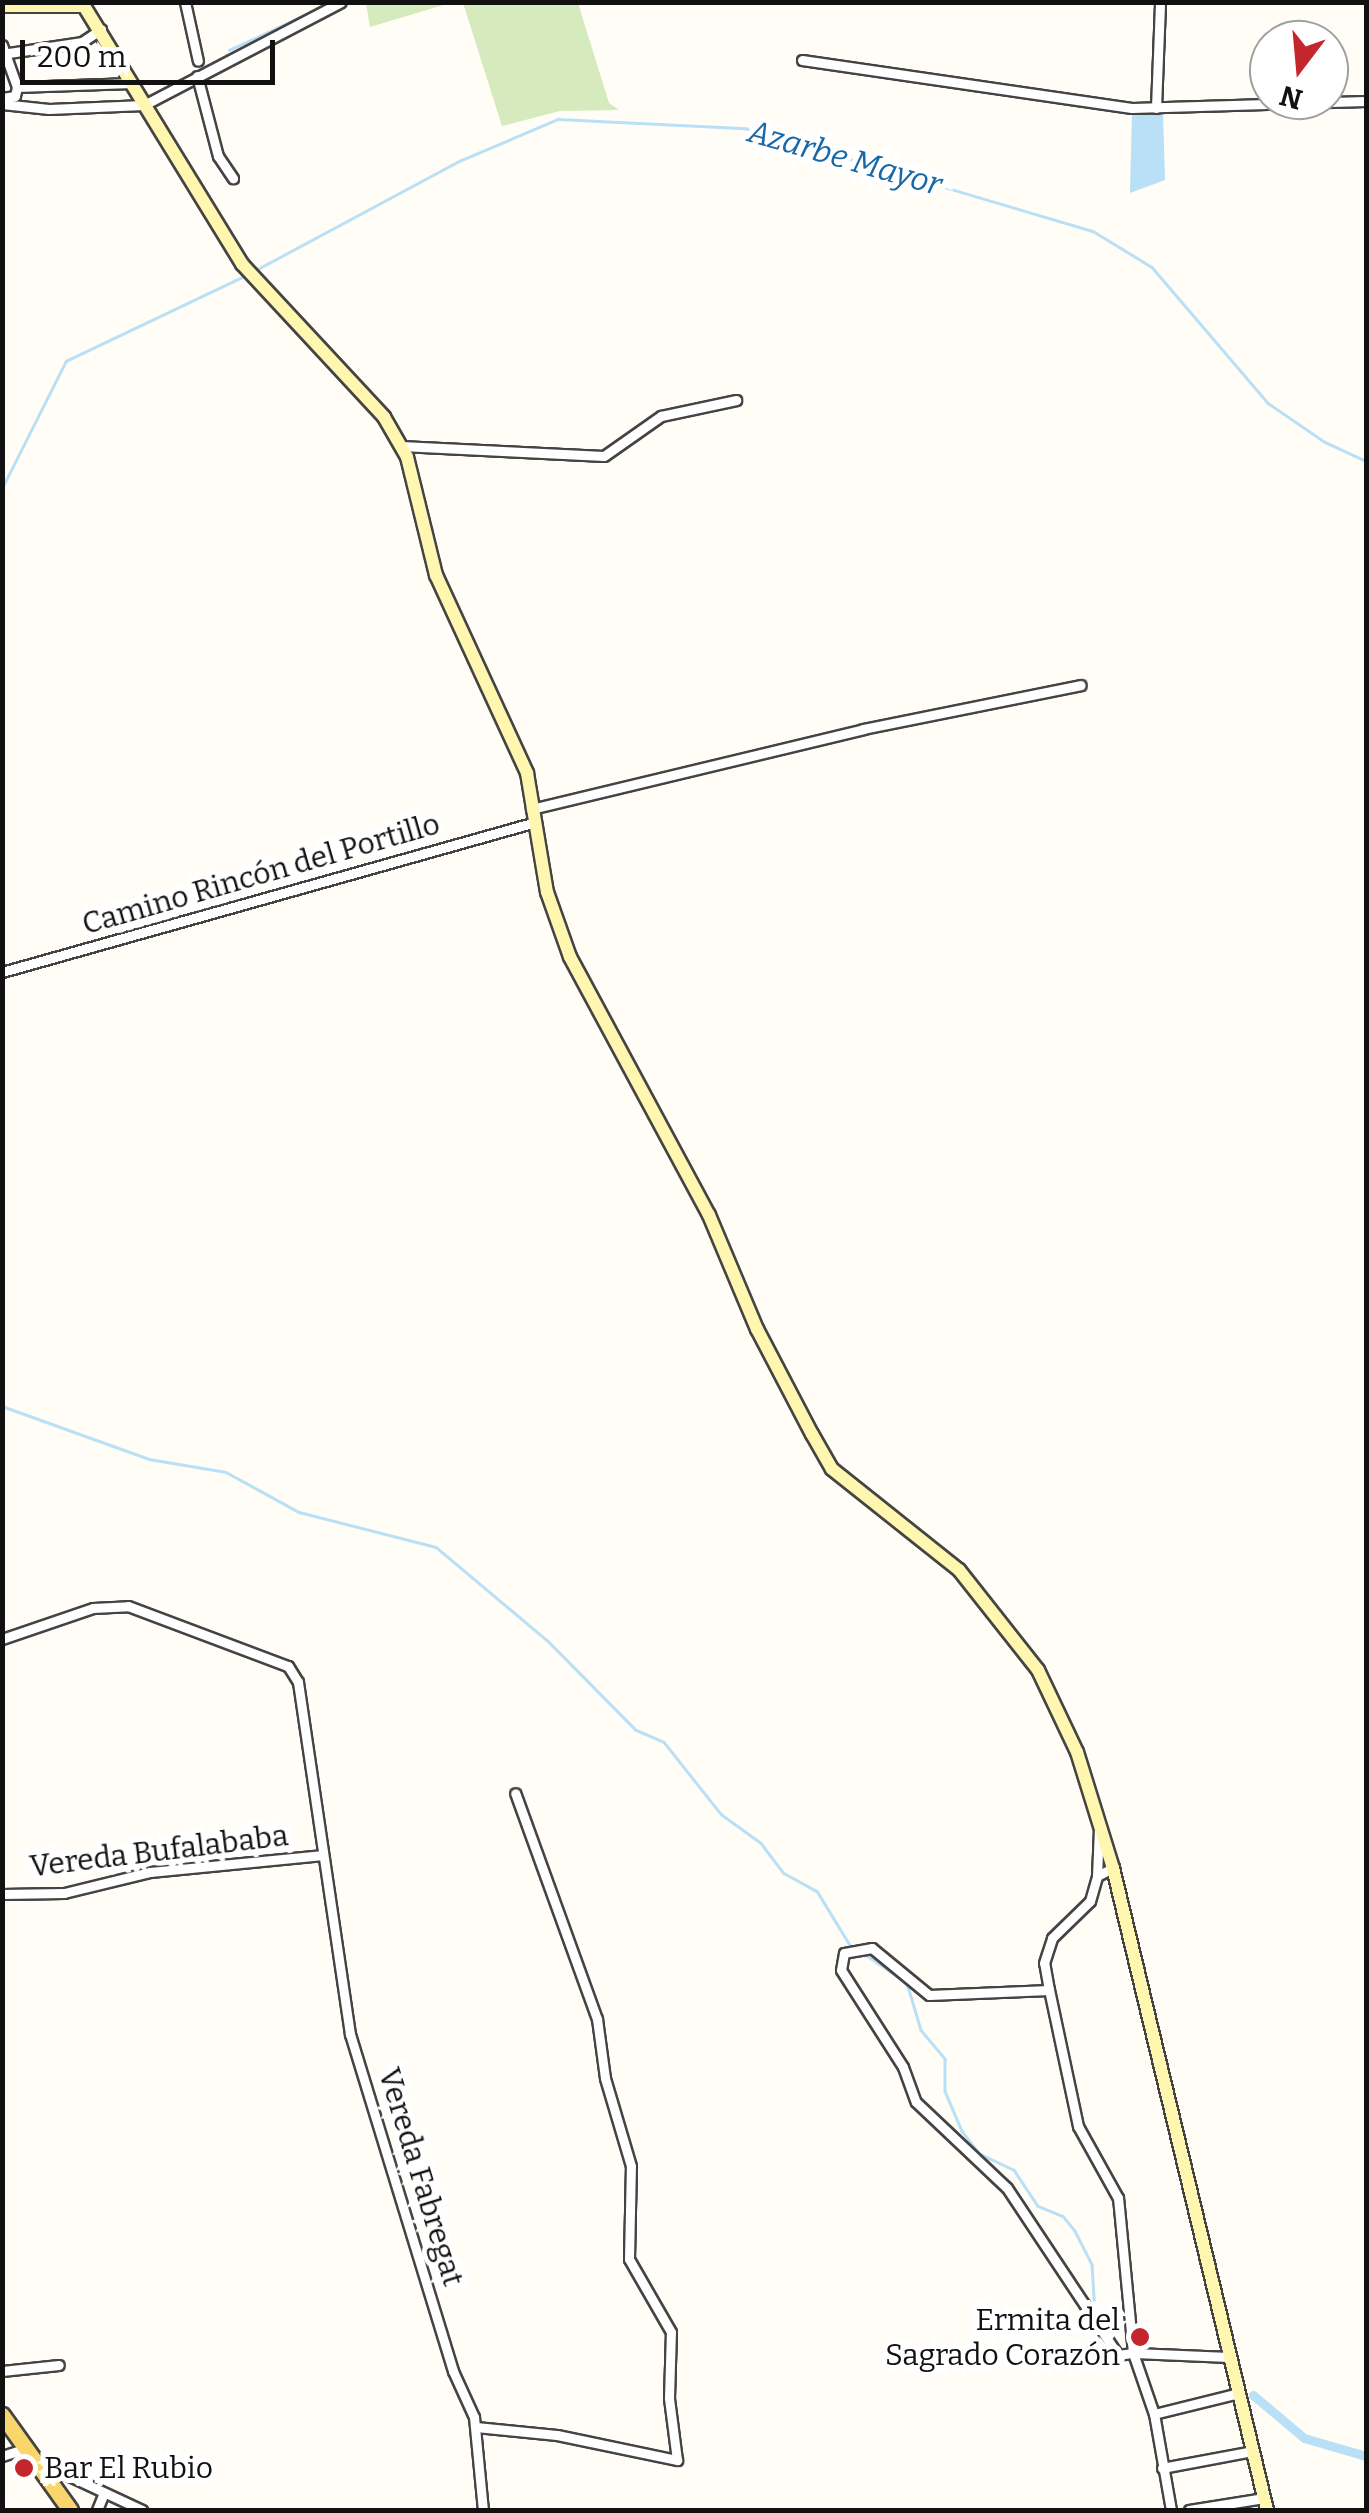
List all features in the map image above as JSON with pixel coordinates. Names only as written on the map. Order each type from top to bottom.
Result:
[{"type":"main road","points":[[2,6],[85,4],[261,291],[384,417],[418,490],[436,575],[527,773],[532,816],[570,957],[709,1215],[757,1329],[832,1469],[959,1570],[1038,1670],[1078,1752],[1101,1821],[1265,2504]]},
{"type":"main road","points":[[2,2415],[70,2510]]},
{"type":"street","points":[[185,2],[198,61]]},
{"type":"street","points":[[4,101],[49,109],[144,105],[342,2]]},
{"type":"street","points":[[1156,108],[1160,2]]},
{"type":"street","points":[[17,87],[3,51],[82,42],[101,28]]},
{"type":"street","points":[[802,60],[1156,108],[1366,101]]},
{"type":"street","points":[[200,74],[218,156],[233,178]]},
{"type":"street","points":[[4,101],[17,87],[132,83]]},
{"type":"street","points":[[400,446],[604,456],[661,416],[736,400]]},
{"type":"street","name":"Camino Rincón del Portillo","points":[[2,972],[532,816],[863,729],[1081,685]]},
{"type":"street","name":"Vereda Fabregat","points":[[2,1640],[93,1608],[128,1606],[288,1666],[298,1682],[350,2034],[476,2427],[483,2510]]},
{"type":"street","points":[[476,2427],[556,2435],[676,2460],[668,2398],[671,2332],[629,2259],[631,2166],[605,2078],[597,2019],[514,1792]]},
{"type":"street","points":[[1101,1821],[1090,1901],[1052,1938],[1044,1964],[1078,2126],[1118,2198],[1133,2353],[1154,2414],[1172,2510]]},
{"type":"street","name":"Vereda Bufalababa","points":[[2,1894],[64,1893],[150,1872],[322,1856]]},
{"type":"street","points":[[1096,1876],[1113,1868]]},
{"type":"street","points":[[1049,1990],[935,1996],[865,1946],[850,1948],[839,1959],[903,2067],[916,2102],[1007,2188],[1118,2355],[1230,2357]]},
{"type":"street","points":[[2,2371],[59,2366]]},
{"type":"street","points":[[1154,2414],[1239,2394]]},
{"type":"street","points":[[1162,2468],[1252,2452]]},
{"type":"street","points":[[2,2456],[31,2455],[55,2464],[142,2510]]},
{"type":"street","points":[[96,2510],[104,2493]]},
{"type":"street","points":[[1189,2510],[1265,2504]]},
{"type":"green space","points":[[366,2],[450,3],[370,27]]},
{"type":"green space","points":[[463,3],[578,3],[609,103],[619,110],[560,111],[502,126]]},
{"type":"water","points":[[1132,112],[1163,114],[1165,180],[1130,193]]},
{"type":"waterway","points":[[229,50],[326,5]]},
{"type":"waterway","name":"Azarbe Mayor","points":[[254,271],[457,162],[558,119],[745,128],[1093,231],[1152,267],[1268,403],[1325,442],[1366,461]]},
{"type":"waterway","name":"Azarbe Mayor","points":[[2,488],[66,361],[246,275]]},
{"type":"waterway","points":[[2,1406],[149,1459],[226,1472],[299,1512],[436,1547],[548,1641],[636,1730],[664,1742],[721,1814],[761,1843],[784,1873],[817,1891],[850,1945]]},
{"type":"waterway","points":[[865,1954],[907,1983],[921,2030],[945,2059],[945,2091],[962,2131],[980,2154],[1014,2170],[1038,2206],[1063,2216],[1075,2231],[1092,2265],[1095,2313]]},
{"type":"waterway","points":[[1253,2395],[1304,2438],[1366,2456]]},
{"type":"place","name":"Ermita del Sagrado Corazón","points":[[1140,2337]]},
{"type":"place","name":"Bar El Rubio","points":[[24,2468]]}]
